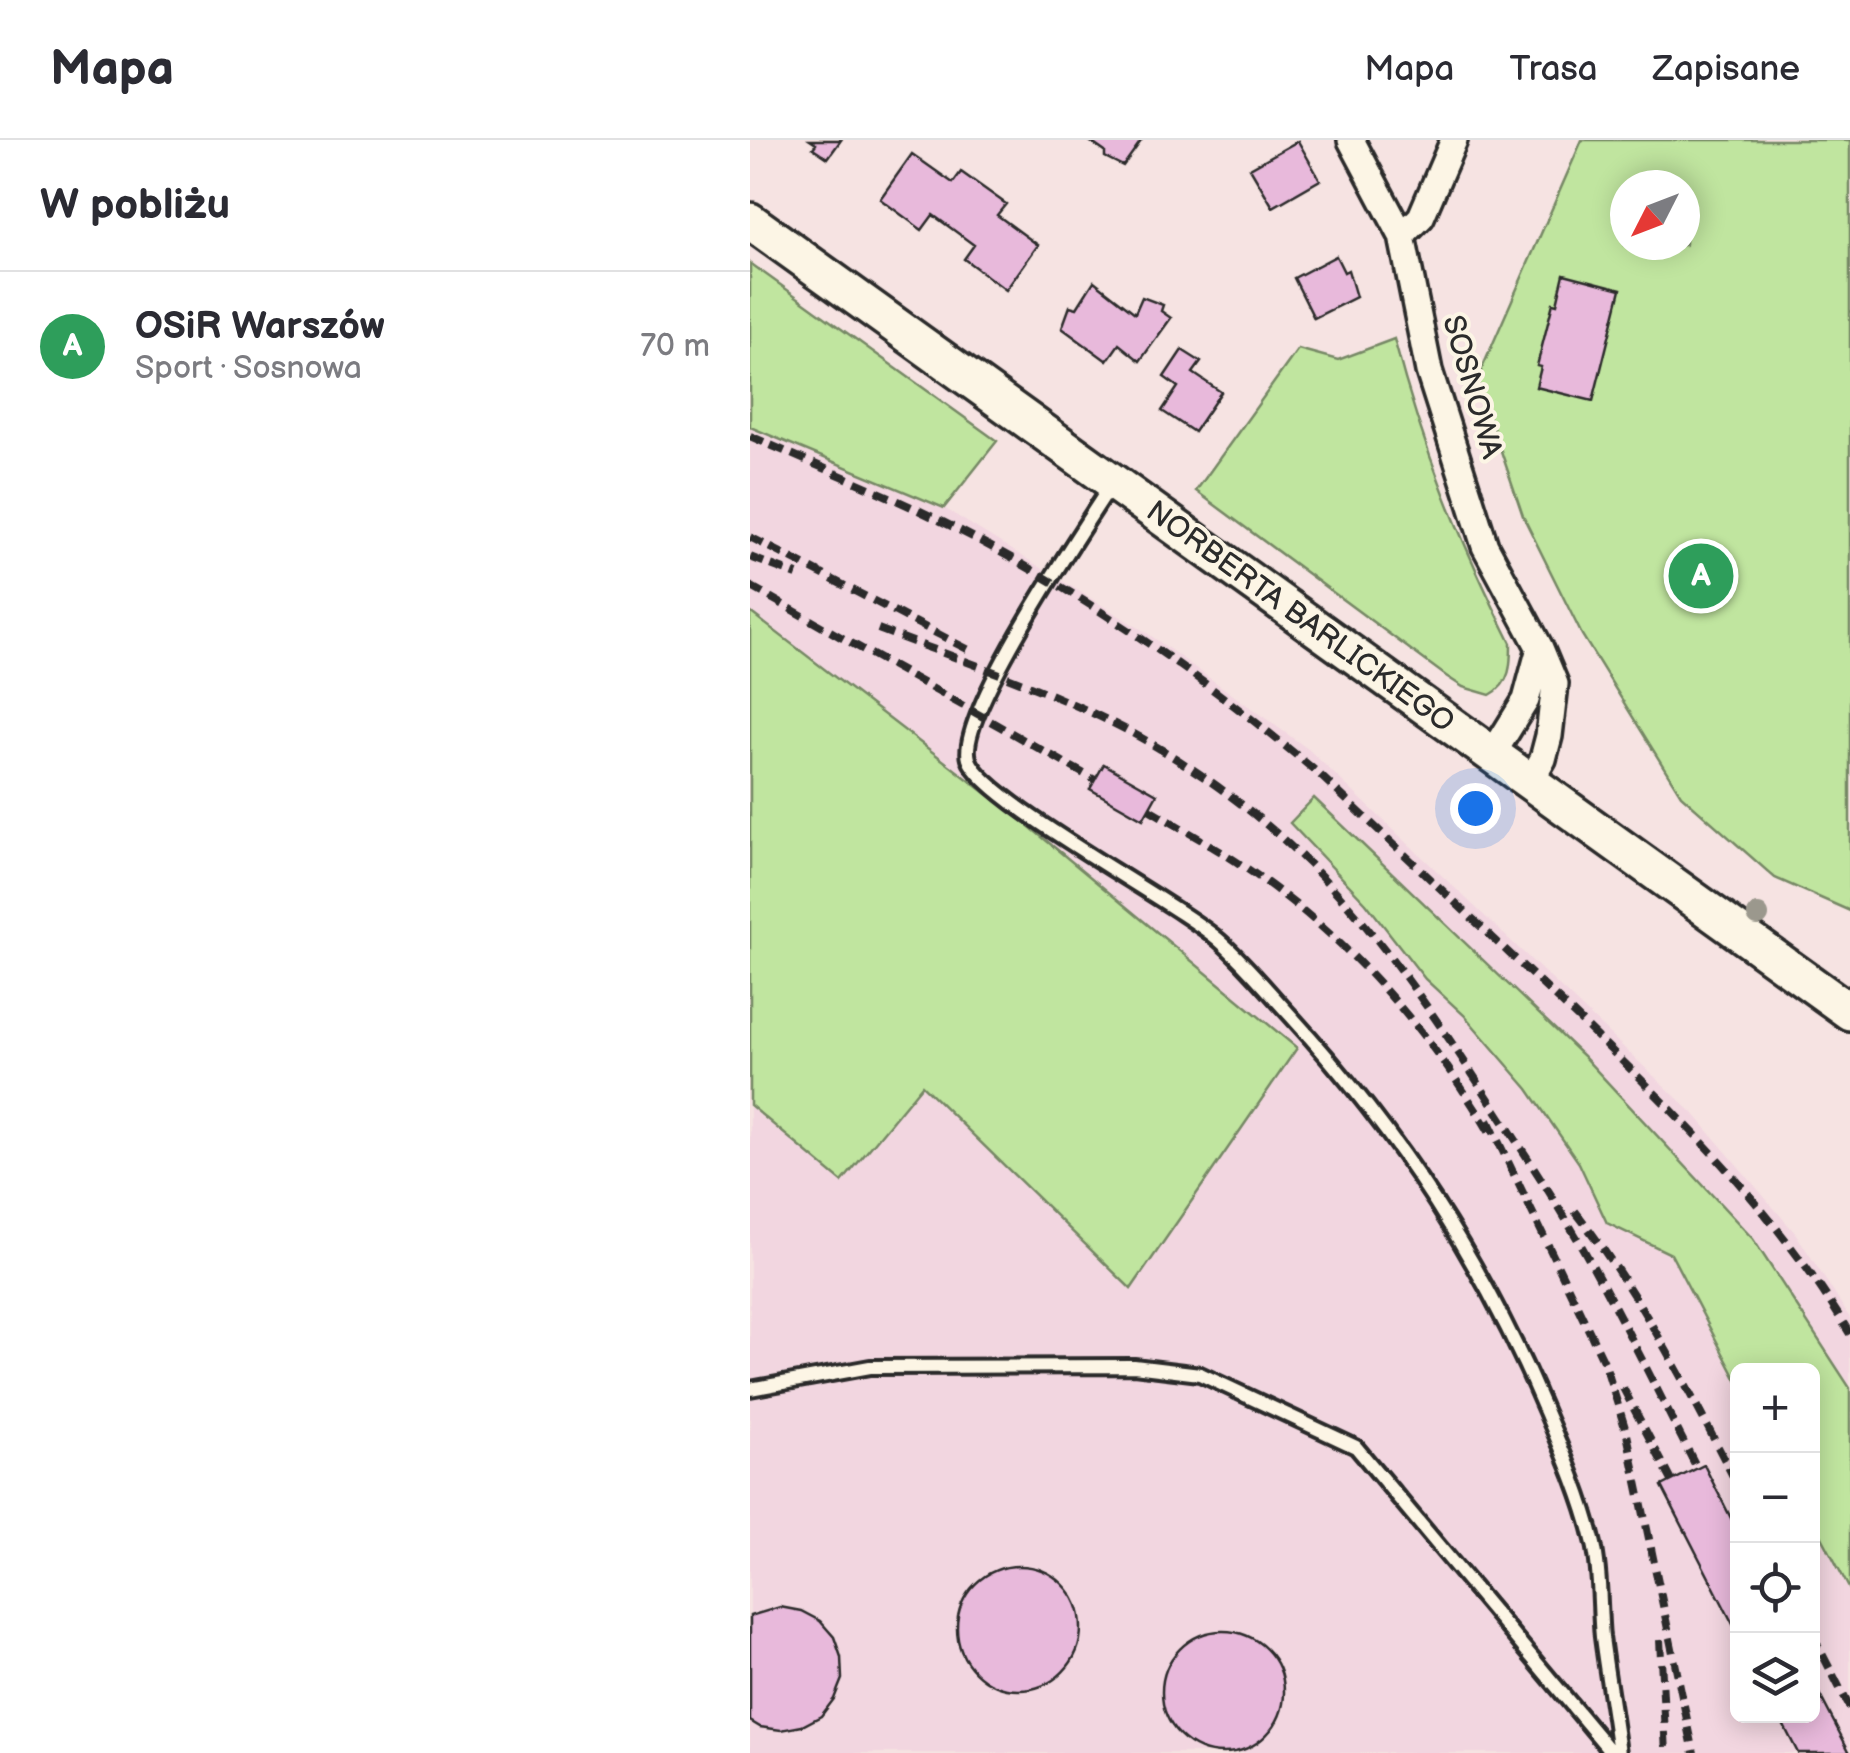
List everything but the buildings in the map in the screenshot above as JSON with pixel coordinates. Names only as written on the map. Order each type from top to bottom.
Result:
[{"type":"street","name":"SOSNOWA","points":[[1350,140],[1402,236],[1429,371],[1485,546],[1555,684],[1552,725],[1543,759],[1530,782]]},
{"type":"street","points":[[1402,236],[1421,216],[1454,140]]},
{"type":"street","name":"NORBERTA BARLICKIEGO","points":[[750,220],[1850,1012]]},
{"type":"street","points":[[1492,755],[1526,700],[1540,648]]},
{"type":"lane","points":[[1113,482],[1050,580],[997,674],[970,732],[968,755],[975,772],[1030,814],[1220,941],[1312,1040],[1418,1171],[1489,1289],[1527,1367],[1594,1542],[1616,1753]]},
{"type":"lane","points":[[750,1389],[870,1367],[1134,1366],[1200,1374],[1356,1447],[1616,1753]]},
{"type":"shaded area","points":[[750,427],[944,508],[1147,633],[1308,749],[1693,1113],[1796,1234],[1850,1318],[1850,1388],[1753,1239],[1583,1056],[1315,798],[1290,822],[1366,903],[1425,979],[1464,1015],[1528,1089],[1579,1163],[1607,1223],[1671,1254],[1730,1367],[1730,1723],[1820,1723],[1820,1533],[1850,1590],[1850,1753],[750,1753],[750,1039],[1024,823],[750,612]]},
{"type":"green space","points":[[1582,140],[1850,140],[1850,911],[1775,878],[1681,795],[1582,635],[1523,516],[1477,380]]},
{"type":"green space","points":[[750,263],[997,441],[944,508],[750,427]]},
{"type":"green space","points":[[1394,339],[1444,494],[1511,643],[1506,679],[1490,695],[1463,687],[1446,676],[1196,491],[1298,349],[1338,360]]},
{"type":"green space","points":[[750,612],[1025,823],[1297,1048],[1131,1289],[922,1085],[842,1182],[750,1105]]},
{"type":"green space","points":[[1314,798],[1583,1056],[1753,1239],[1850,1388],[1850,1590],[1820,1533],[1820,1363],[1730,1363],[1730,1367],[1671,1254],[1607,1223],[1579,1163],[1528,1089],[1464,1015],[1425,979],[1366,903],[1290,823]]},
{"type":"railway","points":[[750,436],[934,517],[1037,573],[1162,653],[1281,742],[1562,1003],[1680,1119],[1788,1243],[1850,1334]]},
{"type":"railway","points":[[750,537],[971,651]]},
{"type":"railway","points":[[750,557],[797,575]]},
{"type":"railway","points":[[750,586],[1095,780]]},
{"type":"railway","points":[[878,629],[1023,683],[1128,731],[1214,784],[1302,857],[1340,896],[1410,983],[1529,1160],[1594,1268],[1697,1468]]},
{"type":"railway","points":[[1149,809],[1252,872],[1362,965],[1444,1063],[1490,1133]]},
{"type":"railway","points":[[1488,1120],[1605,1364],[1627,1434],[1694,1753]]},
{"type":"railway","points":[[1575,1211],[1643,1310],[1730,1471]]},
{"type":"railway","points":[[1623,1388],[1672,1481]]},
{"type":"railway","points":[[1660,1640],[1666,1753]]},
{"type":"railway","points":[[1820,1650],[1850,1708]]},
{"type":"place","name":"OSiR Warszów","points":[[1701,576]]}]
